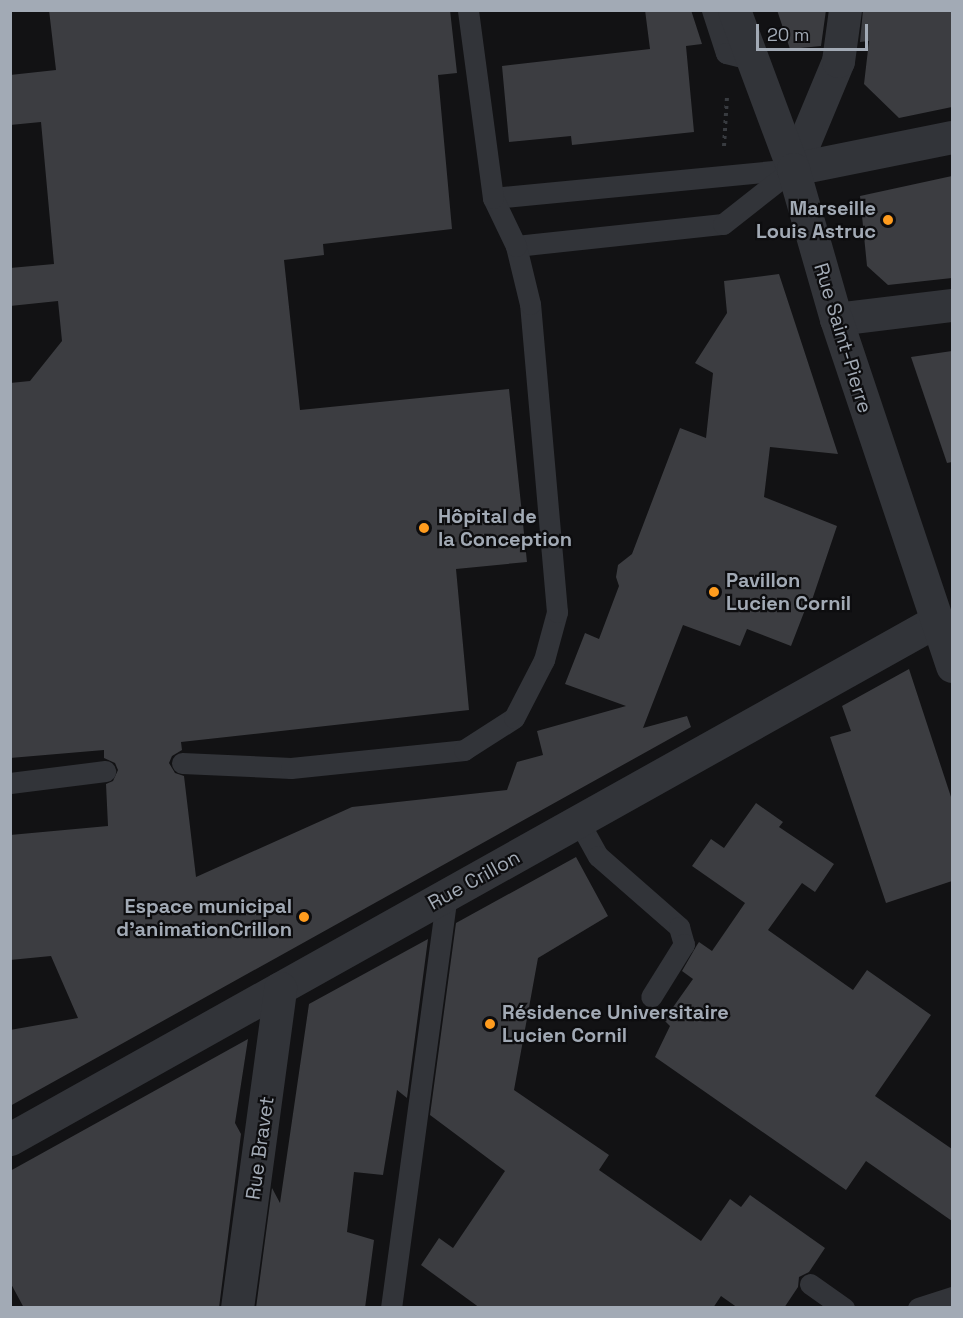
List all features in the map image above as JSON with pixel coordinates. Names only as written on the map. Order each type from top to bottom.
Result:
[{"type":"street","name":"Rue Saint-Pierre","points":[[734,10],[793,169],[836,319],[952,666]]},
{"type":"street","points":[[793,169],[838,61],[845,10]]},
{"type":"street","points":[[793,169],[952,137]]},
{"type":"street","points":[[836,319],[952,305]]},
{"type":"street","name":"Rue Crillon","points":[[10,1139],[938,620]]},
{"type":"street","name":"Rue Bravet","points":[[237,1308],[279,988]]},
{"type":"lane","points":[[182,763],[243,763],[291,768],[464,750],[514,718],[543,660],[557,612],[530,304],[516,246],[493,198],[468,10]]},
{"type":"lane","points":[[712,10],[726,53],[754,68]]},
{"type":"lane","points":[[493,198],[793,169]]},
{"type":"lane","points":[[516,246],[723,224],[793,169]]},
{"type":"lane","points":[[10,783],[105,771]]},
{"type":"lane","points":[[579,822],[598,856],[679,927],[684,944],[651,997]]},
{"type":"lane","points":[[391,1308],[447,894]]},
{"type":"lane","points":[[810,1284],[844,1308]]},
{"type":"lane","points":[[918,1308],[952,1297]]},
{"type":"path","points":[[720,149],[725,144],[726,98],[754,68]]},
{"type":"building","name":"Hôpital de la Conception","points":[[49,10],[450,10],[457,73],[438,75],[452,229],[323,244],[324,255],[284,260],[300,410],[509,389],[527,562],[456,569],[469,710],[181,742],[182,750],[172,756],[169,763],[175,773],[184,776],[196,877],[352,807],[507,790],[517,762],[543,755],[537,731],[626,706],[565,684],[585,633],[599,639],[619,586],[616,577],[618,565],[632,554],[680,428],[706,438],[713,373],[695,363],[727,313],[724,281],[779,274],[838,454],[770,447],[764,497],[837,526],[811,603],[808,602],[791,646],[747,629],[740,646],[683,625],[643,728],[687,716],[691,727],[10,1106],[10,1030],[78,1018],[51,956],[10,960],[10,835],[108,826],[106,784],[113,781],[118,770],[115,763],[104,758],[104,750],[10,758],[10,383],[30,381],[62,341],[58,301],[10,306],[10,268],[54,264],[41,122],[10,125],[10,75],[56,70]]},
{"type":"building","points":[[645,10],[691,10],[702,44],[686,46],[694,132],[572,145],[571,136],[509,142],[502,66],[650,49]]},
{"type":"building","points":[[777,10],[826,10],[821,46],[790,49]]},
{"type":"building","points":[[863,10],[952,10],[952,107],[899,118],[864,84],[869,41],[860,42]]},
{"type":"building","points":[[952,176],[952,278],[888,285],[867,266],[860,196]]},
{"type":"building","points":[[952,351],[952,462],[947,463],[911,357]]},
{"type":"building","points":[[909,669],[952,800],[952,881],[886,903],[830,737],[851,731],[842,706]]},
{"type":"building","points":[[756,803],[783,822],[779,827],[834,864],[815,892],[802,883],[768,930],[853,990],[867,970],[931,1015],[875,1096],[952,1149],[952,1221],[866,1161],[846,1190],[655,1057],[670,1026],[664,1020],[693,979],[682,971],[697,945],[699,942],[712,951],[745,903],[692,866],[711,839],[724,848]]},
{"type":"building","points":[[576,857],[608,916],[538,958],[514,1090],[609,1155],[599,1170],[701,1241],[730,1199],[741,1207],[750,1195],[825,1248],[809,1272],[799,1277],[798,1287],[784,1308],[738,1308],[721,1296],[713,1308],[480,1308],[421,1265],[439,1238],[453,1248],[505,1171],[430,1115],[456,923]]},
{"type":"building","points":[[428,939],[407,1098],[397,1090],[383,1175],[354,1172],[347,1232],[374,1240],[365,1308],[256,1308],[272,1188],[280,1203],[309,1004]]},
{"type":"building","points":[[248,1039],[235,1123],[241,1134],[219,1308],[24,1308],[10,1282],[10,1171]]},
{"type":"place","name":"Marseille Louis Astruc","points":[[888,220]]},
{"type":"place","name":"Hôpital de la Conception","points":[[424,528]]},
{"type":"place","name":"Pavillon Lucien Cornil","points":[[714,592]]},
{"type":"place","name":"Espace municipal d'animationCrillon","points":[[304,917]]},
{"type":"place","name":"Résidence Universitaire Lucien Cornil","points":[[490,1024]]}]
